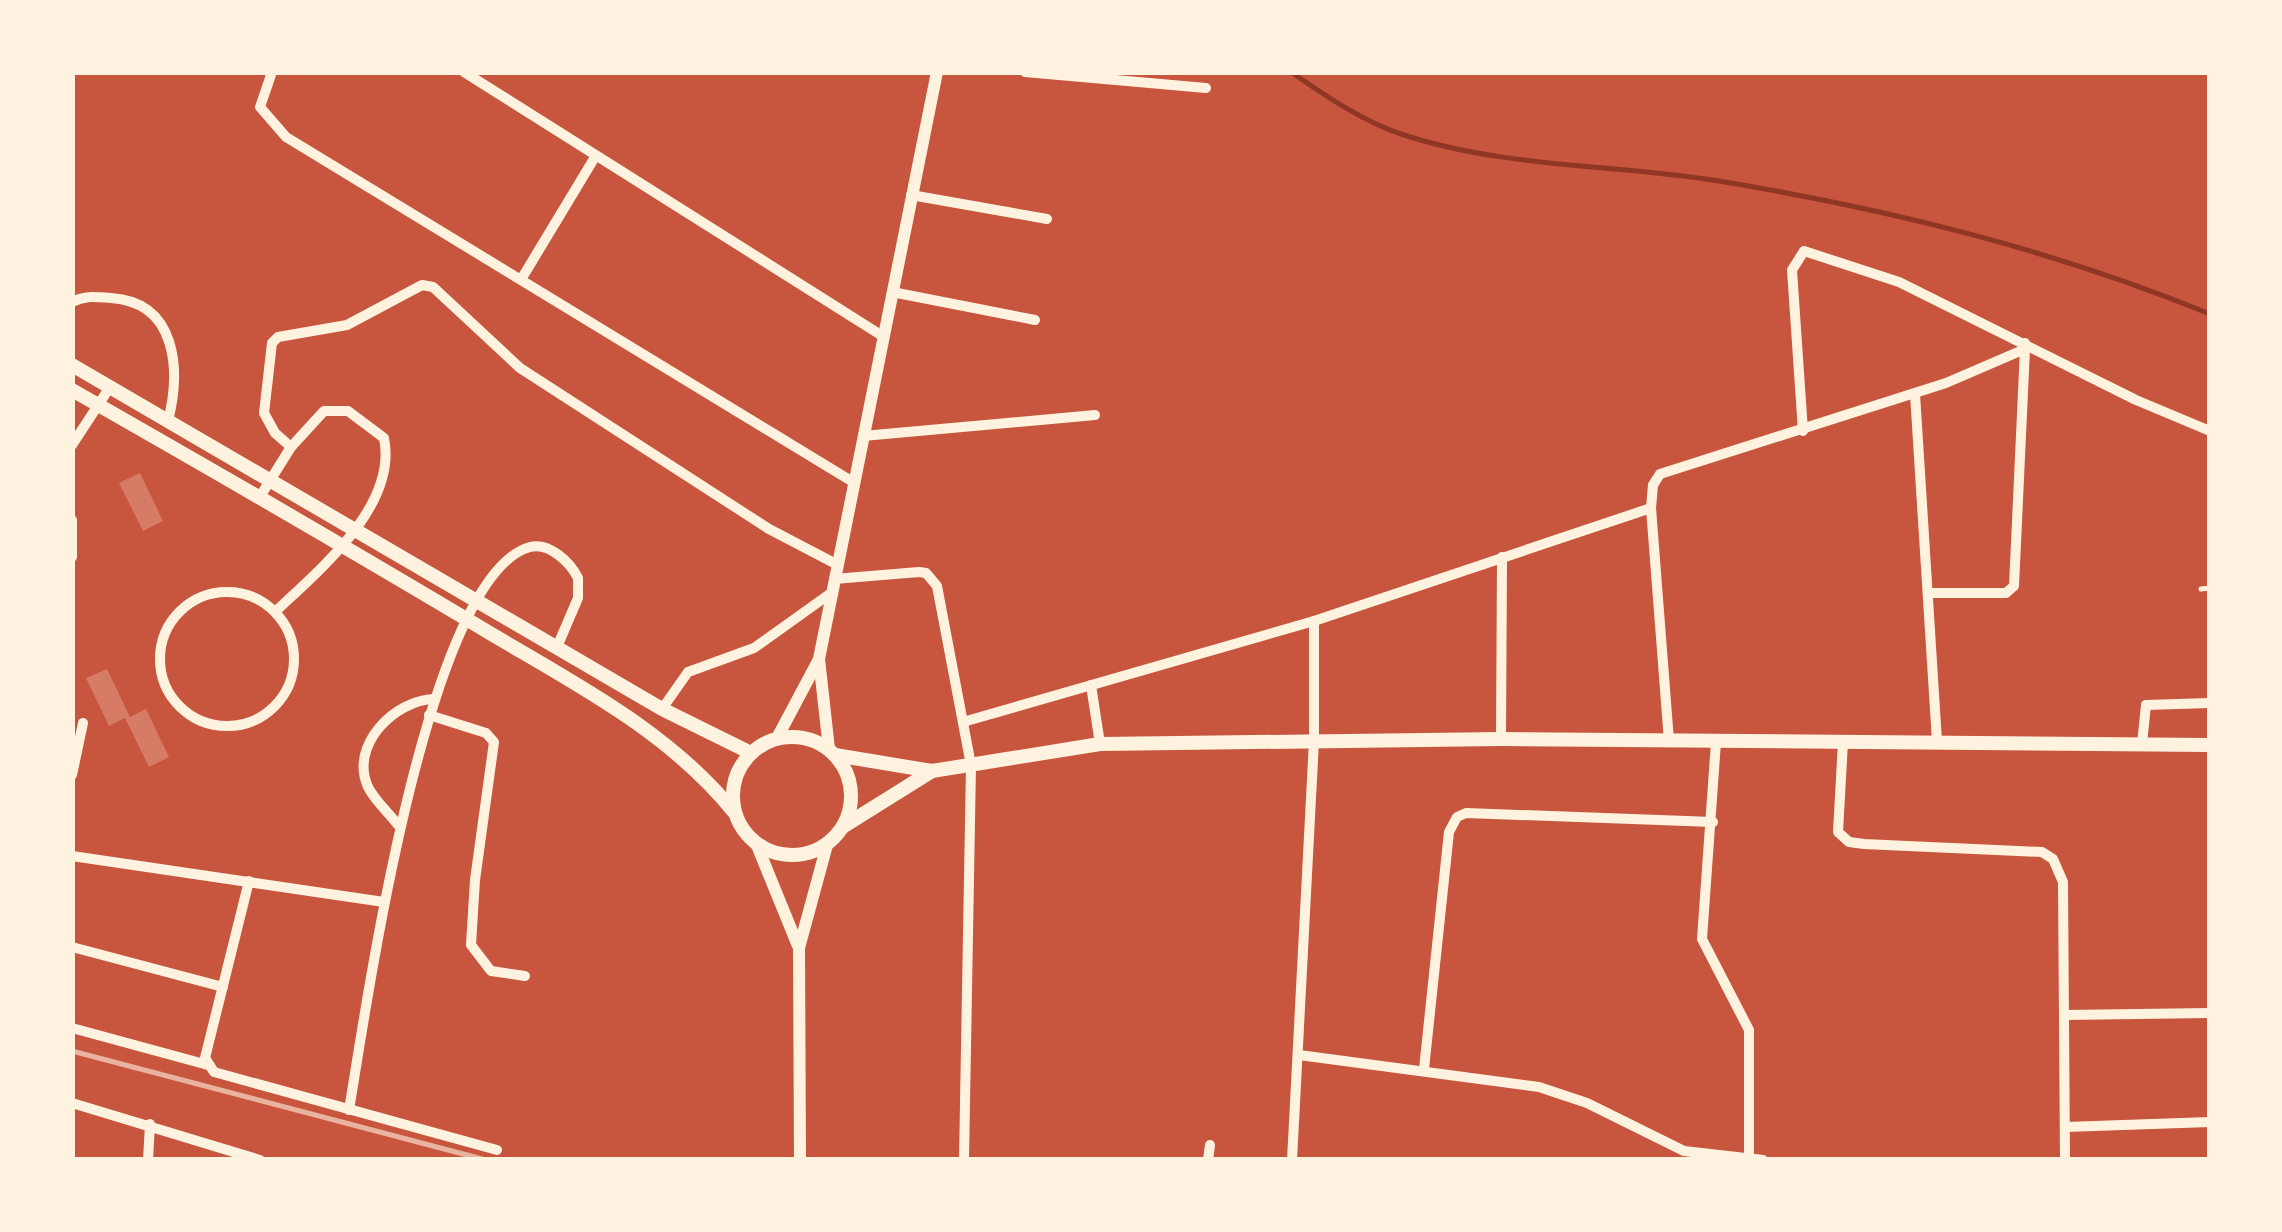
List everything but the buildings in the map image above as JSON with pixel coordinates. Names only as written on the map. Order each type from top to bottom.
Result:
[{"type":"main road","points":[[72,365],[662,708],[751,753]]},
{"type":"main road","points":[[72,390],[346,545],[652,732],[688,761],[756,843],[778,854],[804,855],[827,845],[843,826],[932,771]]},
{"type":"main road","points":[[734,812],[732,790],[738,770],[751,753],[777,738],[796,736],[832,752],[932,771],[1100,744],[1501,739],[1937,740],[2210,746]]},
{"type":"main road","points":[[832,752],[844,768],[852,797],[843,826]]},
{"type":"street","points":[[272,72],[260,107],[286,137],[853,482]]},
{"type":"street","points":[[464,72],[594,158],[884,337]]},
{"type":"street","points":[[777,738],[819,659],[937,72]]},
{"type":"street","points":[[1025,72],[1206,88]]},
{"type":"street","points":[[522,278],[594,158]]},
{"type":"street","points":[[911,195],[1047,220]]},
{"type":"street","points":[[1803,430],[1792,270],[1804,251],[1899,282],[2136,400],[2210,431]]},
{"type":"street","points":[[291,447],[268,424],[264,413],[272,343],[278,338],[346,325],[422,285],[433,288],[520,368],[769,530],[834,579]]},
{"type":"street","points":[[892,292],[1035,320]]},
{"type":"street","points":[[72,302],[86,296],[123,298],[135,302],[166,329],[174,351],[176,384],[168,421]]},
{"type":"street","points":[[1669,741],[1653,484],[1666,471],[1914,394],[2025,346]]},
{"type":"street","points":[[1928,593],[2006,593],[2014,586],[2025,346]]},
{"type":"street","points":[[72,445],[110,387]]},
{"type":"street","points":[[1914,394],[1937,740]]},
{"type":"street","points":[[261,495],[291,447],[316,417],[337,409],[378,430],[386,448],[384,478],[355,530],[346,545],[275,612]]},
{"type":"street","points":[[863,436],[1095,415]]},
{"type":"street","points":[[963,722],[1314,621],[1652,508]]},
{"type":"street","points":[[72,520],[72,557]]},
{"type":"street","points":[[348,1110],[398,824],[434,699],[479,602],[511,555],[532,546],[550,549],[574,569],[580,587],[557,646]]},
{"type":"street","points":[[1501,739],[1502,557]]},
{"type":"street","points":[[662,708],[688,672],[754,648],[834,579],[919,572],[932,578],[971,765],[964,1160]]},
{"type":"street","points":[[224,592],[252,596],[275,612],[290,636],[295,663],[280,702],[257,720],[230,727],[202,722],[179,706],[164,683],[160,655],[175,616],[197,599],[224,592]]},
{"type":"street","points":[[1292,1160],[1314,741],[1314,621]]},
{"type":"street","points":[[819,659],[832,752]]},
{"type":"street","points":[[1090,685],[1100,744]]},
{"type":"street","points":[[398,824],[367,784],[368,750],[374,735],[395,710],[416,699],[434,699]]},
{"type":"street","points":[[2142,744],[2146,705],[2210,703]]},
{"type":"street","points":[[429,715],[486,732],[494,742],[471,945],[491,971],[525,976]]},
{"type":"street","points":[[72,775],[82,723]]},
{"type":"street","points":[[1716,742],[1702,939],[1746,1017],[1750,1041],[1749,1159]]},
{"type":"street","points":[[1842,742],[1838,832],[1842,838],[1864,844],[2042,852],[2054,860],[2063,882],[2065,1160]]},
{"type":"street","points":[[1424,1069],[1449,832],[1456,817],[1466,813],[1713,822]]},
{"type":"street","points":[[756,843],[799,948]]},
{"type":"street","points":[[800,1160],[799,948],[827,845]]},
{"type":"street","points":[[72,856],[384,902]]},
{"type":"street","points":[[249,881],[206,1058],[214,1072],[496,1150]]},
{"type":"street","points":[[72,947],[223,987]]},
{"type":"street","points":[[2064,1015],[2210,1012]]},
{"type":"street","points":[[72,1028],[208,1065]]},
{"type":"street","points":[[1299,1055],[1539,1087],[1587,1103],[1675,1148],[1763,1160]]},
{"type":"street","points":[[72,1103],[257,1159]]},
{"type":"street","points":[[2065,1127],[2210,1122]]},
{"type":"street","points":[[148,1160],[150,1124]]},
{"type":"street","points":[[1208,1160],[1210,1146]]},
{"type":"lane","points":[[141,72],[152,72]]},
{"type":"lane","points":[[2201,589],[2210,588]]},
{"type":"waterway","points":[[1291,72],[1374,123],[1442,146],[1521,160],[1680,175],[1845,204],[2029,251],[2210,314]]},
{"type":"railway","points":[[72,1051],[486,1160]]}]
